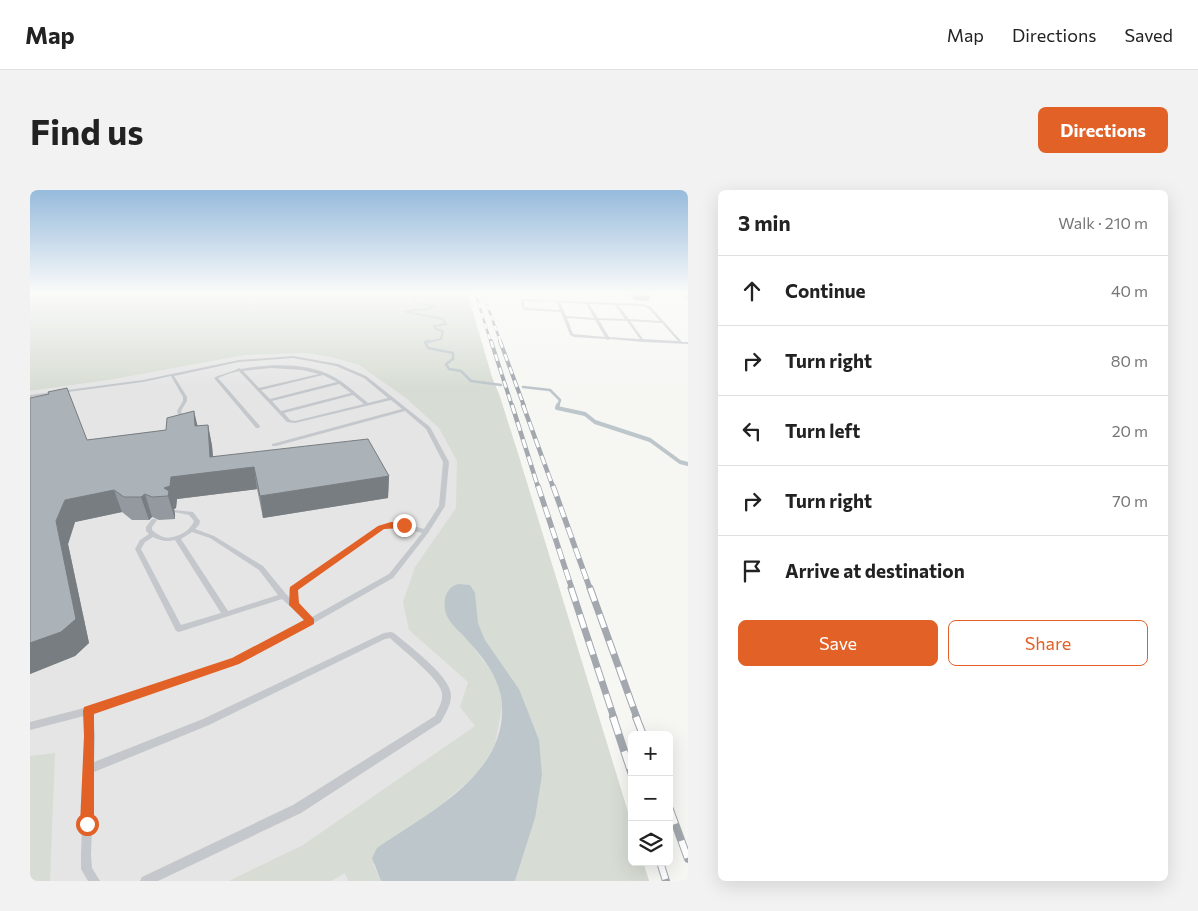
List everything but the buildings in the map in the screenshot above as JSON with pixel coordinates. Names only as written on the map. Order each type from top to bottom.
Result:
[{"type":"lane","points":[[567,324],[572,335],[579,337],[688,343]]},
{"type":"lane","points":[[599,324],[608,339]]},
{"type":"lane","points":[[631,324],[643,341]]},
{"type":"lane","points":[[664,324],[680,343]]},
{"type":"lane","points":[[30,396],[143,381],[233,362],[294,357],[336,365],[365,376],[428,428],[446,462],[442,506],[426,532],[391,576],[235,661],[88,711],[30,726]]},
{"type":"lane","points":[[233,362],[289,421],[295,422],[390,398]]},
{"type":"lane","points":[[258,427],[216,378],[241,371],[285,366],[309,368],[325,374],[367,404]]},
{"type":"lane","points":[[259,389],[325,374]]},
{"type":"lane","points":[[172,375],[185,397],[185,401],[179,411],[182,420]]},
{"type":"lane","points":[[270,400],[339,383]]},
{"type":"lane","points":[[281,412],[353,394]]},
{"type":"lane","points":[[274,445],[405,410]]},
{"type":"lane","points":[[154,520],[149,527],[152,535],[162,540],[184,536],[196,525],[195,516],[185,511],[176,511]]},
{"type":"lane","points":[[294,605],[293,589],[381,527],[404,525],[426,532]]},
{"type":"lane","points":[[192,530],[212,537],[261,568],[283,596],[310,621]]},
{"type":"lane","points":[[152,535],[142,541],[138,548],[179,629],[283,596]]},
{"type":"lane","points":[[178,538],[226,614]]},
{"type":"lane","points":[[89,769],[206,722],[384,636],[391,636],[440,679],[446,690],[446,702],[438,719],[297,810],[146,881]]},
{"type":"lane","points":[[88,711],[87,869],[94,881]]},
{"type":"shaded area","points":[[30,324],[476,324],[628,812],[628,866],[644,866],[649,881],[515,881],[535,818],[519,689],[485,640],[478,623],[475,606],[476,598],[458,584],[467,639],[494,675],[499,686],[502,707],[495,745],[479,772],[373,864],[381,881],[348,881],[345,873],[331,881],[229,881],[303,845],[475,726],[460,707],[468,682],[409,630],[403,602],[415,567],[456,508],[457,461],[439,428],[406,398],[359,365],[330,357],[304,353],[246,355],[110,380],[30,391]]},
{"type":"shaded area","points":[[304,353],[330,357],[359,365],[499,394],[628,812],[628,866],[644,866],[649,881],[30,881],[30,391],[110,380],[246,355]]},
{"type":"shaded area","points":[[458,584],[470,585],[475,593],[478,623],[485,640],[519,689],[539,740],[542,775],[535,818],[515,881],[381,881],[372,858],[377,848],[439,807],[459,791],[477,773],[491,753],[500,731],[502,707],[496,680],[480,655],[452,624],[446,614],[445,598],[449,589]]},
{"type":"shaded area","points":[[55,753],[50,881],[30,881],[30,756]]},
{"type":"waterway","points":[[425,343],[441,339],[443,331],[436,329],[434,326],[445,324]]},
{"type":"waterway","points":[[425,343],[429,341]]},
{"type":"waterway","points":[[425,343],[428,348],[453,353],[453,359],[446,364],[449,369],[461,371],[471,381],[501,385]]},
{"type":"waterway","points":[[523,387],[550,390],[560,400],[558,406]]},
{"type":"waterway","points":[[558,405],[557,408],[585,414],[595,422],[650,440],[680,462],[688,464]]},
{"type":"railway","points":[[485,324],[491,343]]},
{"type":"railway","points":[[494,324],[501,343]]},
{"type":"railway","points":[[491,341],[512,406]]},
{"type":"railway","points":[[500,341],[524,406]]},
{"type":"railway","points":[[512,405],[538,487]]},
{"type":"railway","points":[[523,405],[553,487]]},
{"type":"railway","points":[[538,486],[572,589]]},
{"type":"railway","points":[[553,486],[590,589]]},
{"type":"railway","points":[[571,588],[614,718]]},
{"type":"railway","points":[[590,588],[637,718]]},
{"type":"railway","points":[[613,717],[628,763]]},
{"type":"railway","points":[[636,717],[641,731]]},
{"type":"railway","points":[[673,818],[688,859]]},
{"type":"railway","points":[[661,866],[666,881]]},
{"type":"route","points":[[87,824],[90,736],[88,711],[235,661],[310,621],[294,605],[293,589],[381,527],[404,525]]}]
